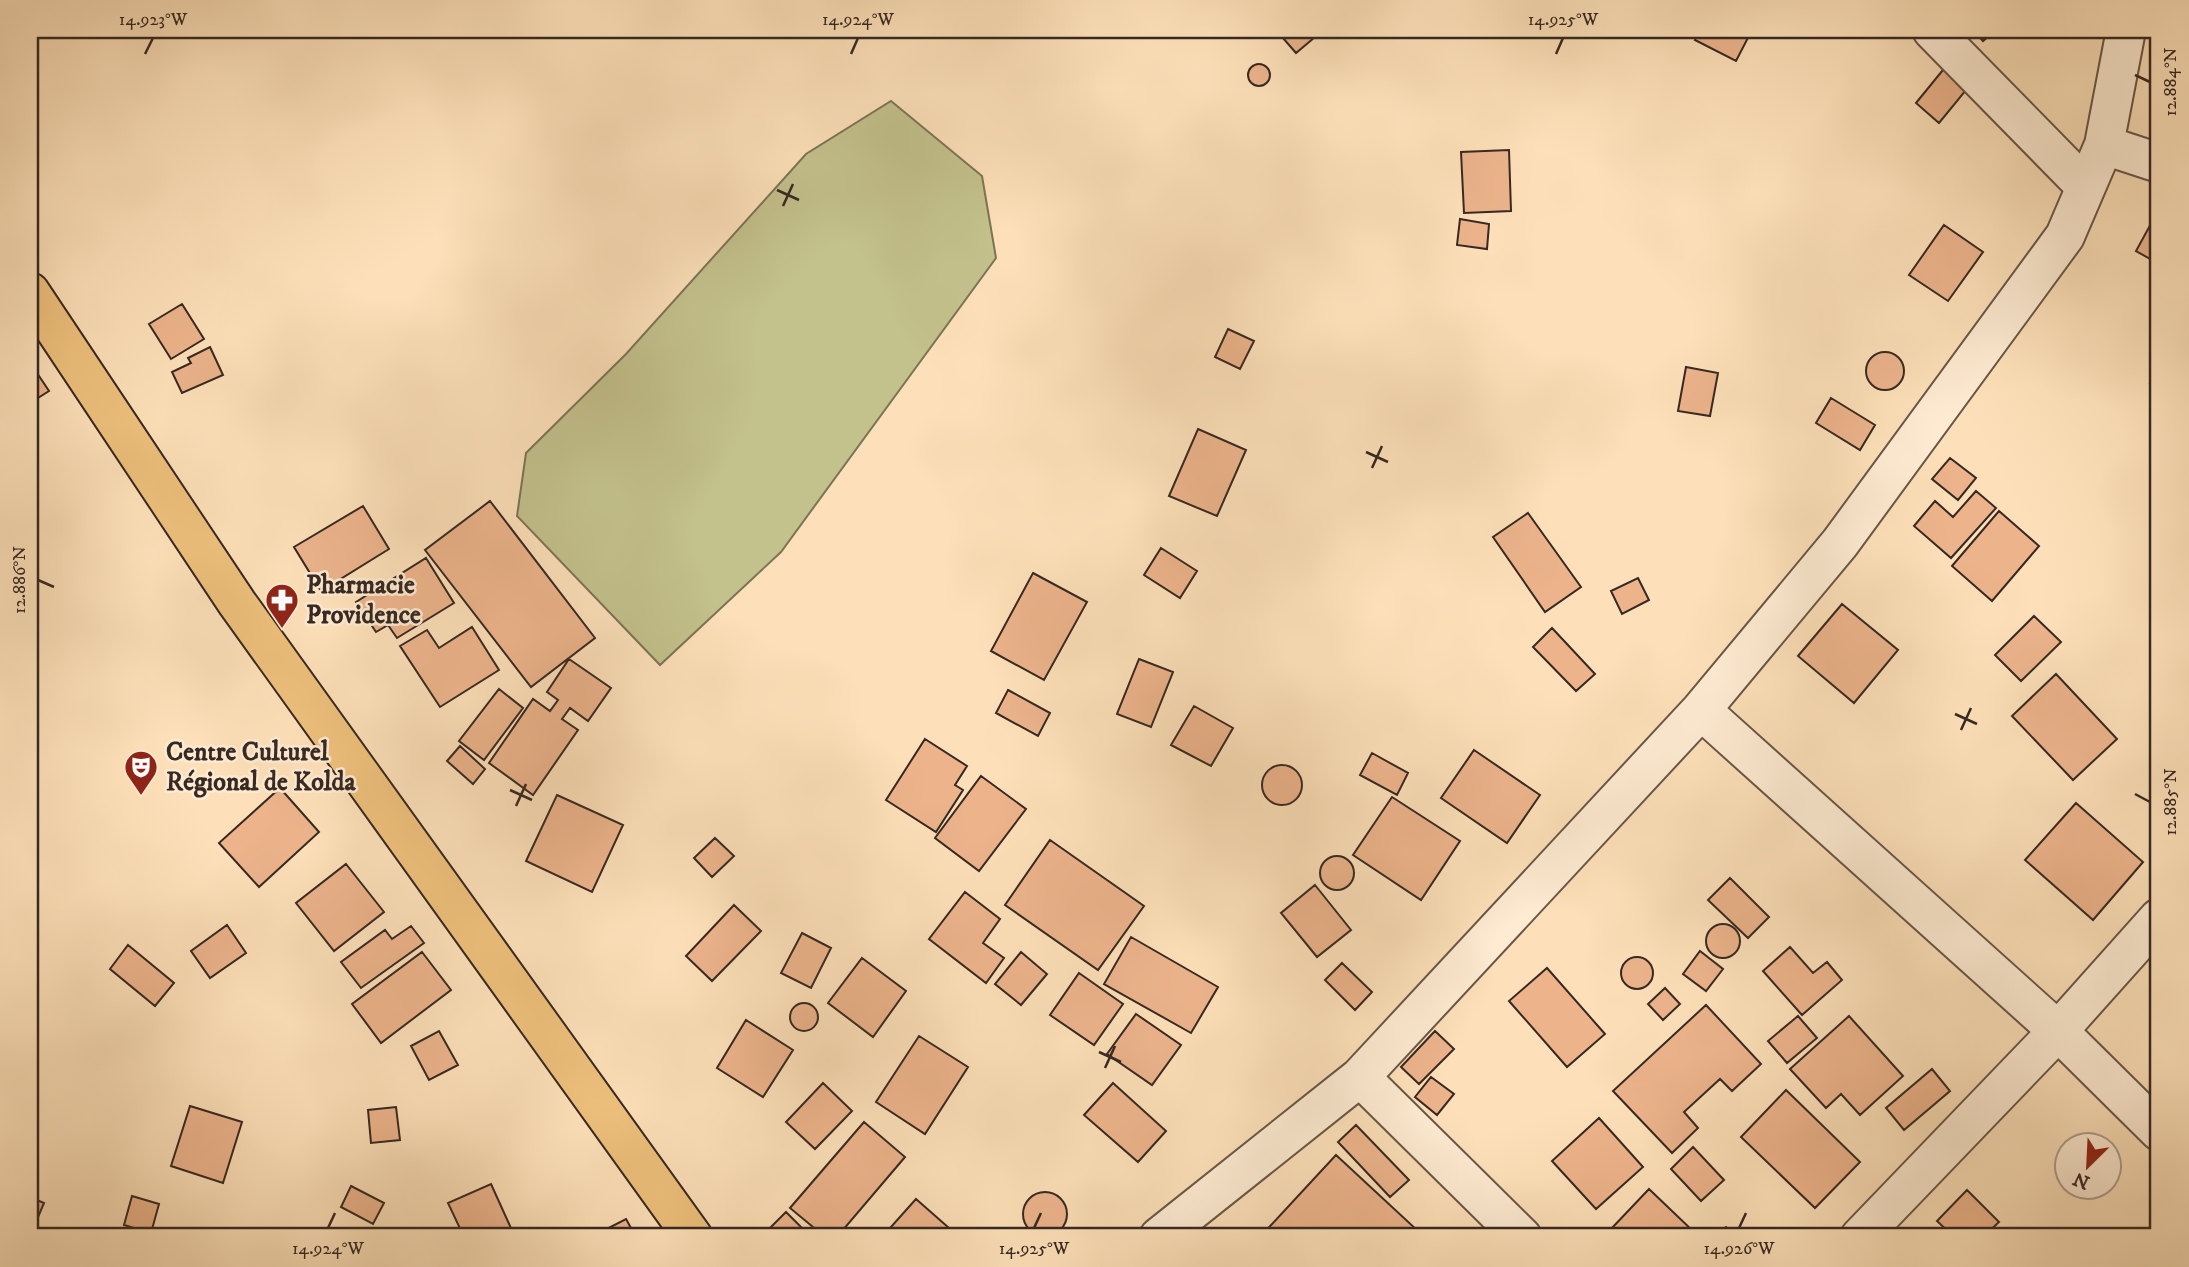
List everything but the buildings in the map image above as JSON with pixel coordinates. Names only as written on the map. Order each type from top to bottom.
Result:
[{"type":"main road","points":[[30,292],[237,603],[693,1237]]},
{"type":"street","points":[[1932,30],[2086,187]]},
{"type":"street","points":[[1159,1237],[1360,1077],[1701,710],[1849,532],[2065,236],[2104,145],[2126,30]]},
{"type":"street","points":[[2104,145],[2159,163]]},
{"type":"street","points":[[1701,710],[2058,1031],[2159,1131]]},
{"type":"street","points":[[1860,1237],[2058,1031],[2159,918]]},
{"type":"street","points":[[1360,1077],[1521,1237]]},
{"type":"shaded area","points":[[891,101],[982,176],[996,258],[781,552],[660,665],[517,516],[526,453],[626,354],[806,154]]},
{"type":"place","name":"Pharmacie Providence","points":[[282,630]]},
{"type":"place","name":"Centre Culturel Régional de Kolda","points":[[141,797]]}]
